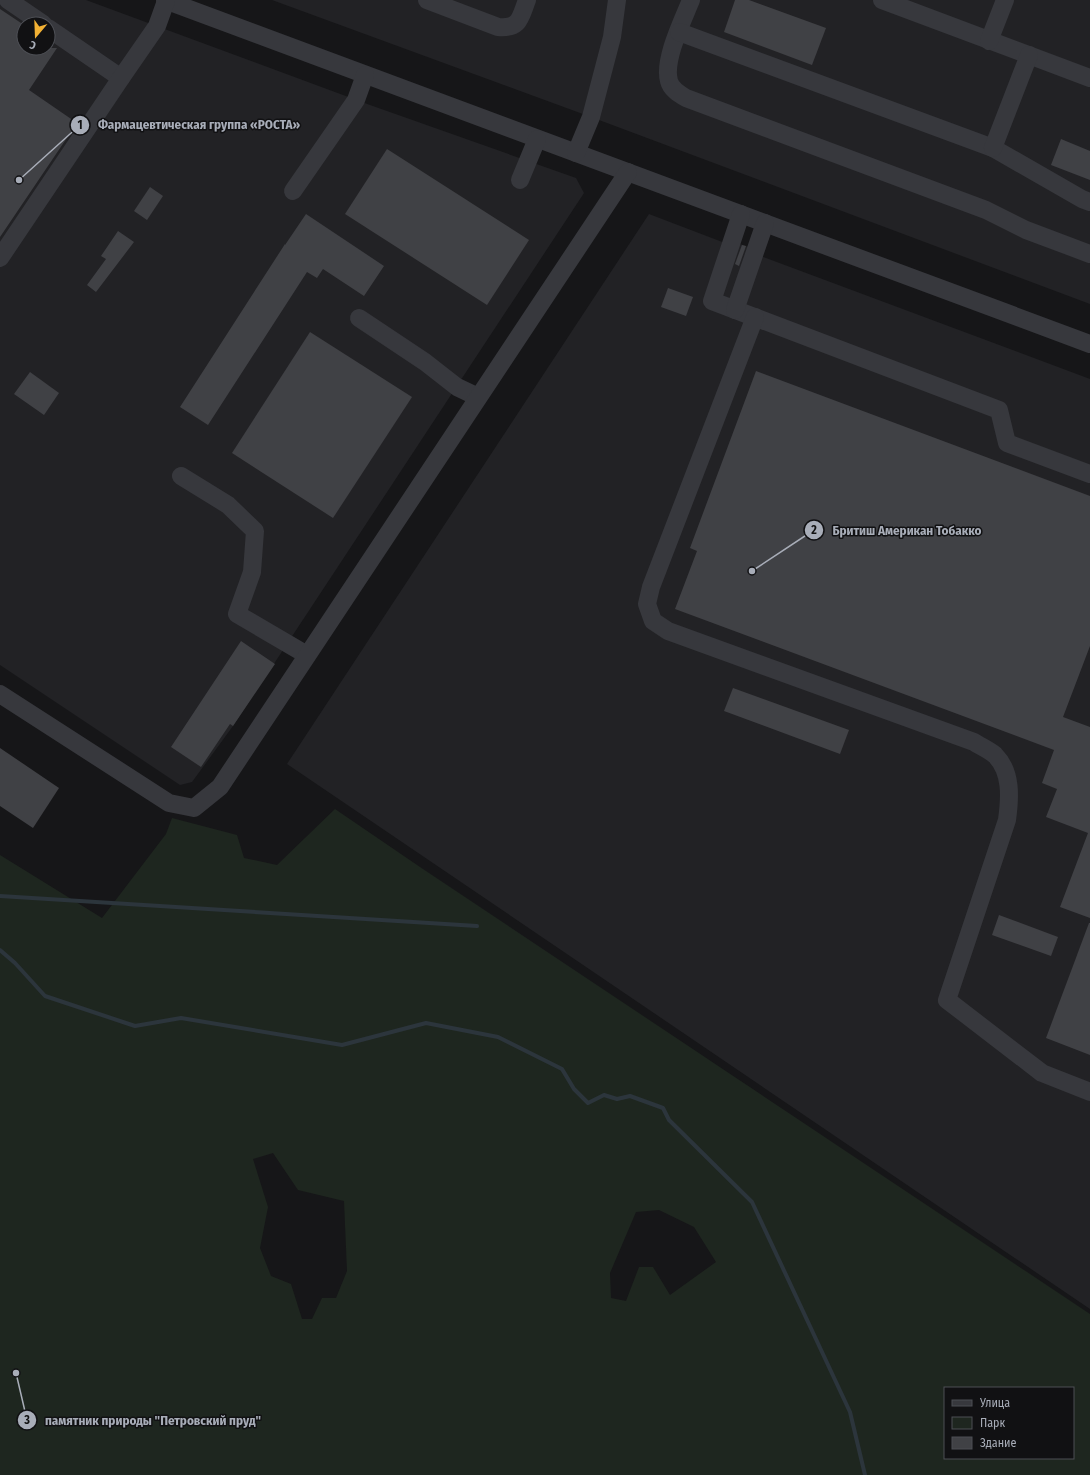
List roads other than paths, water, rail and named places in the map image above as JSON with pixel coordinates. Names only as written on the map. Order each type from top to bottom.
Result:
[{"type":"street","points":[[8,0],[31,16]]},
{"type":"street","points":[[0,258],[157,26],[166,0],[1090,344]]},
{"type":"street","points":[[427,0],[498,27],[508,28],[516,24],[522,14],[527,0]]},
{"type":"street","points":[[576,153],[593,110],[612,37],[617,0]]},
{"type":"street","points":[[691,0],[668,60],[669,82],[675,91],[686,98],[986,210],[1026,230],[1090,254]]},
{"type":"street","points":[[882,0],[1090,78]]},
{"type":"street","points":[[989,40],[1005,0]]},
{"type":"street","points":[[679,32],[993,148],[1082,199],[1090,202]]},
{"type":"street","points":[[56,33],[121,78]]},
{"type":"street","points":[[993,148],[1029,55]]},
{"type":"street","points":[[293,191],[356,100],[365,75]]},
{"type":"street","points":[[520,180],[537,139]]},
{"type":"street","points":[[0,694],[169,803],[194,808],[220,787],[628,172]]},
{"type":"street","points":[[741,214],[712,301],[999,410],[1007,443],[1090,474]]},
{"type":"street","points":[[734,310],[765,223]]},
{"type":"street","points":[[755,317],[651,587],[647,604],[653,621],[668,631],[974,742],[995,755],[1006,771],[1010,796],[1008,820],[947,1000],[1042,1073],[1090,1092]]},
{"type":"street","points":[[359,318],[425,362],[457,386],[478,397]]},
{"type":"street","points":[[181,476],[228,505],[255,531],[252,572],[237,614],[307,655]]},
{"type":"waterway","points":[[0,896],[477,926]]},
{"type":"waterway","points":[[0,950],[15,963],[45,996],[135,1026],[181,1018],[342,1045],[426,1023],[498,1037],[562,1069],[574,1089],[588,1103],[604,1095],[617,1099],[630,1096],[663,1108],[669,1120],[752,1202],[850,1412],[865,1475]]},
{"type":"place","name":"Фармацевтическая группа «РОСТА»","points":[[19,180]]},
{"type":"place","name":"Бритиш Американ Тобакко","points":[[752,571]]},
{"type":"place","name":"памятник природы \"Петровский пруд\"","points":[[16,1373]]}]
